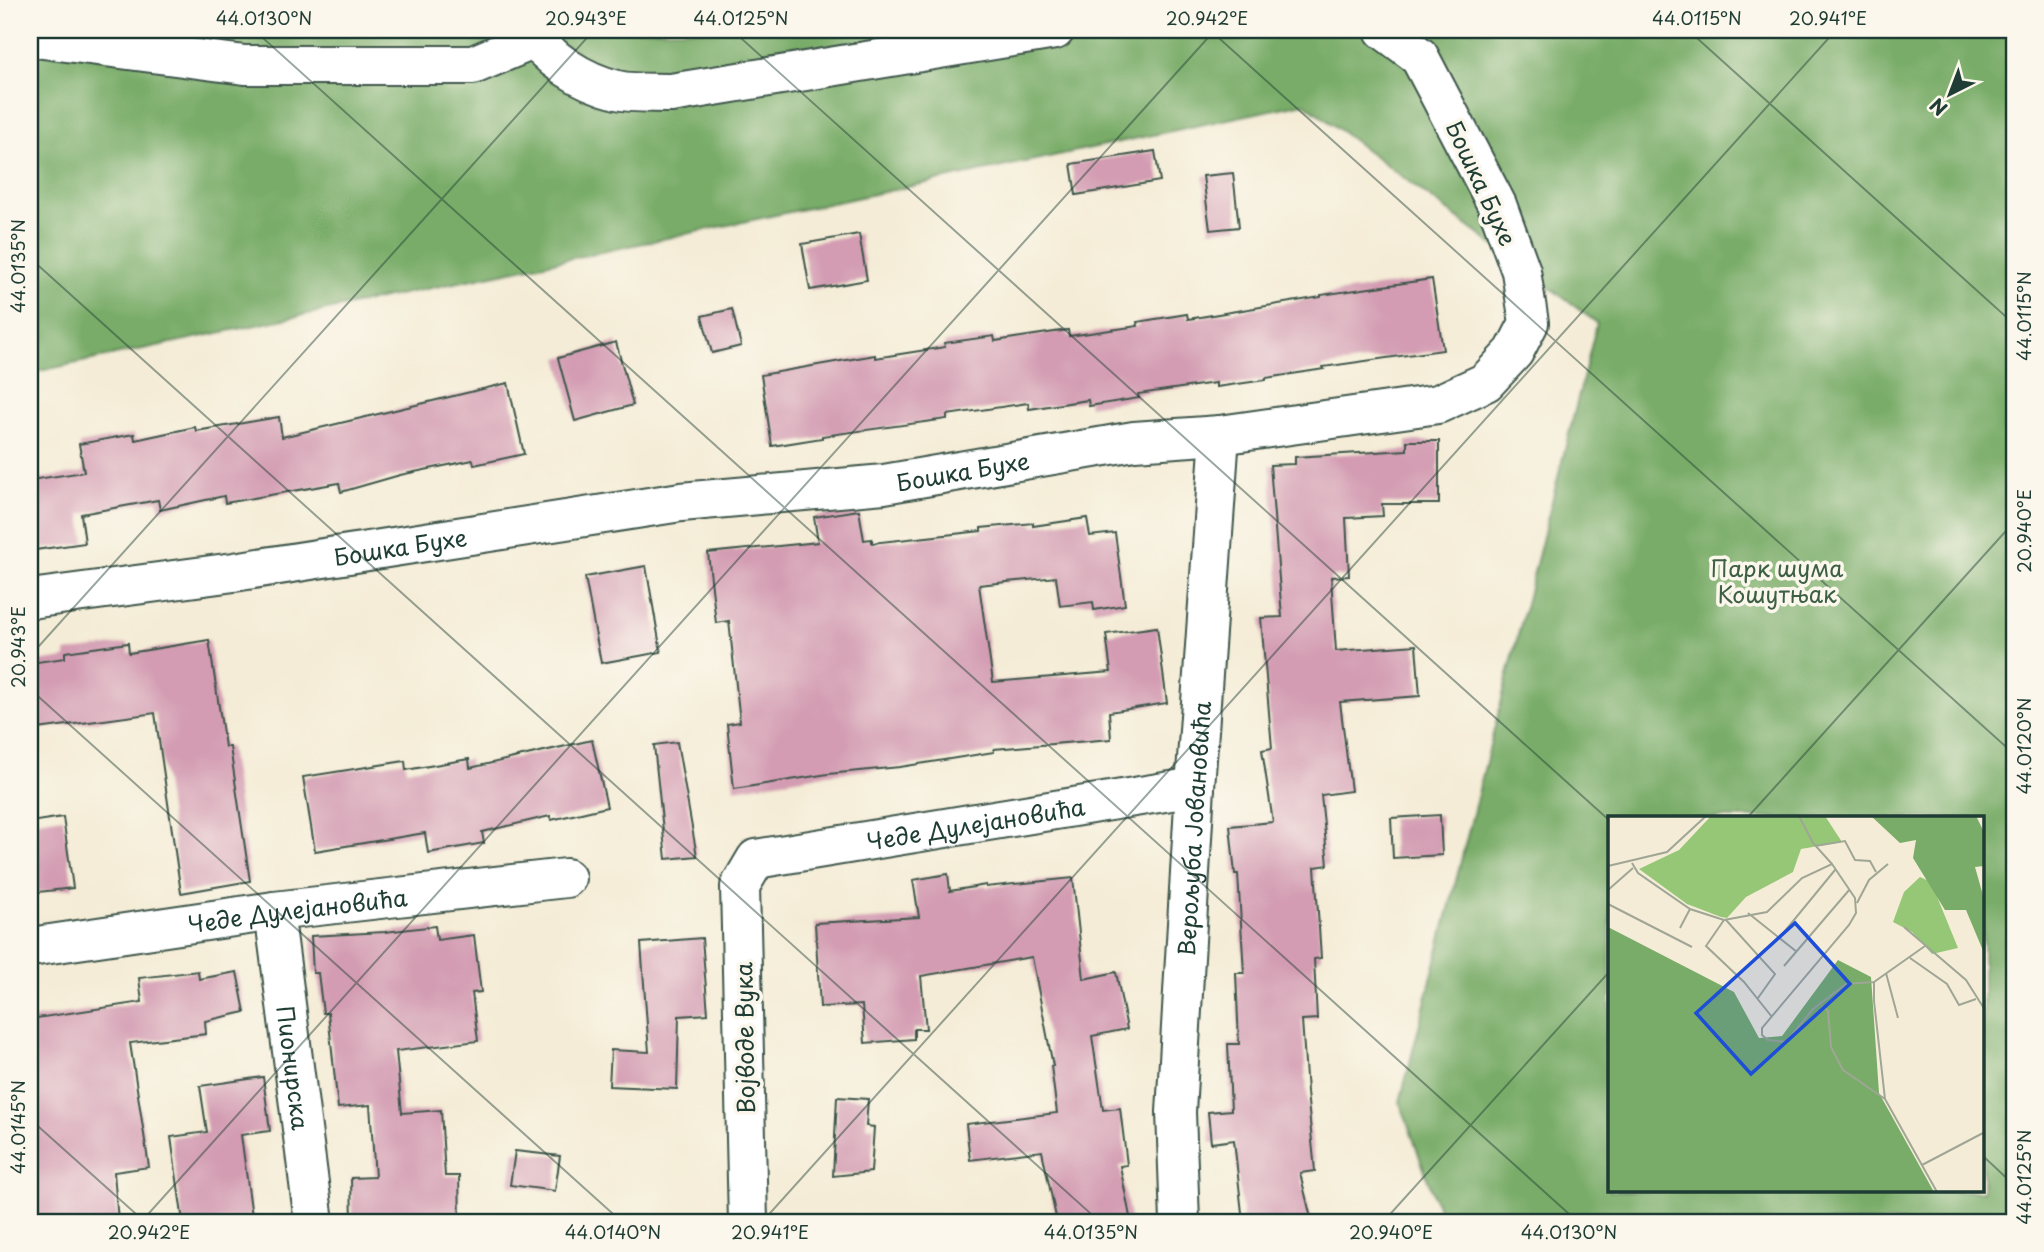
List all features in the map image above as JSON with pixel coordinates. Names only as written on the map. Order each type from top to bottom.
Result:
[{"type":"street","points":[[30,31],[43,39],[245,65],[473,65],[532,34],[569,71],[618,90],[671,93],[1055,30]]},
{"type":"street","name":"Бошка Бухе","points":[[30,599],[234,572],[681,502],[884,484],[1134,441],[1220,435],[1438,404],[1486,382],[1514,352],[1529,323],[1521,271],[1497,205],[1419,56],[1384,30]]},
{"type":"street","name":"Верољуба Јовановића","points":[[1180,1222],[1176,1112],[1220,435]]},
{"type":"street","name":"Чеде Дулејановића","points":[[756,859],[1195,788]]},
{"type":"street","name":"Војводе Вука","points":[[748,1222],[740,886],[756,859]]},
{"type":"street","name":"Чеде Дулејановића","points":[[30,947],[274,911],[566,878]]},
{"type":"street","name":"Пионирска","points":[[274,911],[314,1222]]},
{"type":"green space","name":"Парк шума Кошутњак","points":[[30,30],[2014,30],[2014,1222],[1443,1222],[1400,1102],[1597,323],[1304,103],[30,373]]},
{"type":"building","points":[[1155,151],[1160,181],[1076,195],[1071,164]]},
{"type":"building","points":[[1233,173],[1239,227],[1210,230],[1203,176]]},
{"type":"building","points":[[859,234],[867,280],[810,290],[802,244]]},
{"type":"building","points":[[1432,279],[1443,350],[1323,367],[1324,369],[1266,380],[1216,387],[1216,383],[1138,394],[1139,398],[1089,406],[1088,400],[1029,409],[1028,403],[947,415],[947,419],[822,436],[772,446],[761,375],[875,355],[875,358],[945,347],[944,343],[994,336],[995,341],[1068,330],[1069,336],[1138,326],[1137,322],[1187,314],[1188,319],[1321,295]]},
{"type":"building","points":[[732,309],[741,346],[712,353],[702,316]]},
{"type":"building","points":[[616,342],[633,405],[575,421],[558,358]]},
{"type":"building","points":[[508,383],[524,454],[474,465],[473,460],[400,475],[341,492],[339,483],[225,503],[224,496],[160,510],[158,500],[81,514],[85,543],[35,550],[30,514],[30,480],[84,472],[79,444],[134,434],[135,440],[195,427],[196,431],[279,417],[282,437]]},
{"type":"building","points":[[1407,441],[1439,441],[1439,504],[1382,504],[1383,516],[1346,518],[1349,576],[1331,577],[1336,651],[1416,645],[1420,696],[1340,702],[1351,791],[1321,795],[1328,865],[1315,867],[1321,958],[1314,959],[1317,1019],[1302,1020],[1315,1171],[1300,1173],[1312,1222],[1243,1222],[1234,1140],[1211,1143],[1208,1112],[1231,1110],[1228,1044],[1239,1044],[1236,973],[1244,973],[1238,874],[1235,874],[1230,826],[1273,822],[1262,750],[1272,748],[1261,618],[1282,617],[1270,465],[1295,464],[1295,457],[1407,450]]},
{"type":"building","points":[[859,510],[864,540],[872,539],[872,543],[981,531],[981,528],[1033,523],[1033,526],[1087,518],[1090,536],[1115,533],[1125,605],[1094,610],[1093,602],[1060,606],[1056,577],[979,585],[993,682],[1111,672],[1106,634],[1157,627],[1167,703],[1109,712],[1111,739],[994,749],[994,752],[900,767],[828,774],[734,789],[727,724],[740,722],[729,621],[716,623],[708,553],[818,542],[814,517]]},
{"type":"building","points":[[646,566],[661,652],[601,663],[585,577]]},
{"type":"building","points":[[209,640],[225,747],[230,747],[250,881],[181,893],[155,713],[30,730],[30,663],[65,658],[65,652],[128,643],[129,653]]},
{"type":"building","points":[[592,740],[607,807],[551,820],[550,816],[482,832],[484,843],[428,853],[425,833],[315,851],[303,777],[405,761],[406,770],[469,759],[470,768]]},
{"type":"building","points":[[677,742],[697,856],[666,859],[654,745]]},
{"type":"building","points":[[1440,815],[1442,855],[1393,858],[1391,818]]},
{"type":"building","points":[[63,817],[73,888],[30,893],[30,822]]},
{"type":"building","points":[[948,874],[950,891],[986,885],[1073,878],[1084,979],[1116,972],[1127,1029],[1092,1036],[1103,1110],[1120,1108],[1127,1165],[1120,1166],[1131,1222],[1057,1222],[1042,1151],[970,1160],[966,1124],[1057,1113],[1053,1066],[1032,957],[921,976],[926,1029],[914,1029],[914,1039],[865,1043],[862,1005],[820,1007],[815,923],[919,917],[913,880]]},
{"type":"building","points":[[435,926],[437,940],[474,935],[481,992],[472,993],[478,1041],[396,1051],[402,1113],[441,1110],[445,1176],[459,1176],[460,1222],[352,1222],[351,1178],[375,1177],[370,1105],[338,1108],[328,1013],[323,1013],[318,973],[313,973],[311,936]]},
{"type":"building","points":[[702,938],[708,1014],[679,1016],[677,1089],[609,1086],[611,1050],[649,1052],[641,943]]},
{"type":"building","points":[[198,971],[199,979],[237,972],[245,1012],[205,1021],[206,1034],[130,1043],[149,1167],[114,1172],[118,1222],[30,1222],[30,1019],[142,1002],[139,978]]},
{"type":"building","points":[[263,1077],[270,1131],[241,1135],[252,1216],[183,1222],[171,1137],[207,1132],[200,1086]]},
{"type":"building","points":[[837,1097],[868,1099],[866,1126],[874,1127],[871,1172],[833,1176]]},
{"type":"building","points":[[515,1151],[560,1156],[555,1191],[510,1185]]}]
